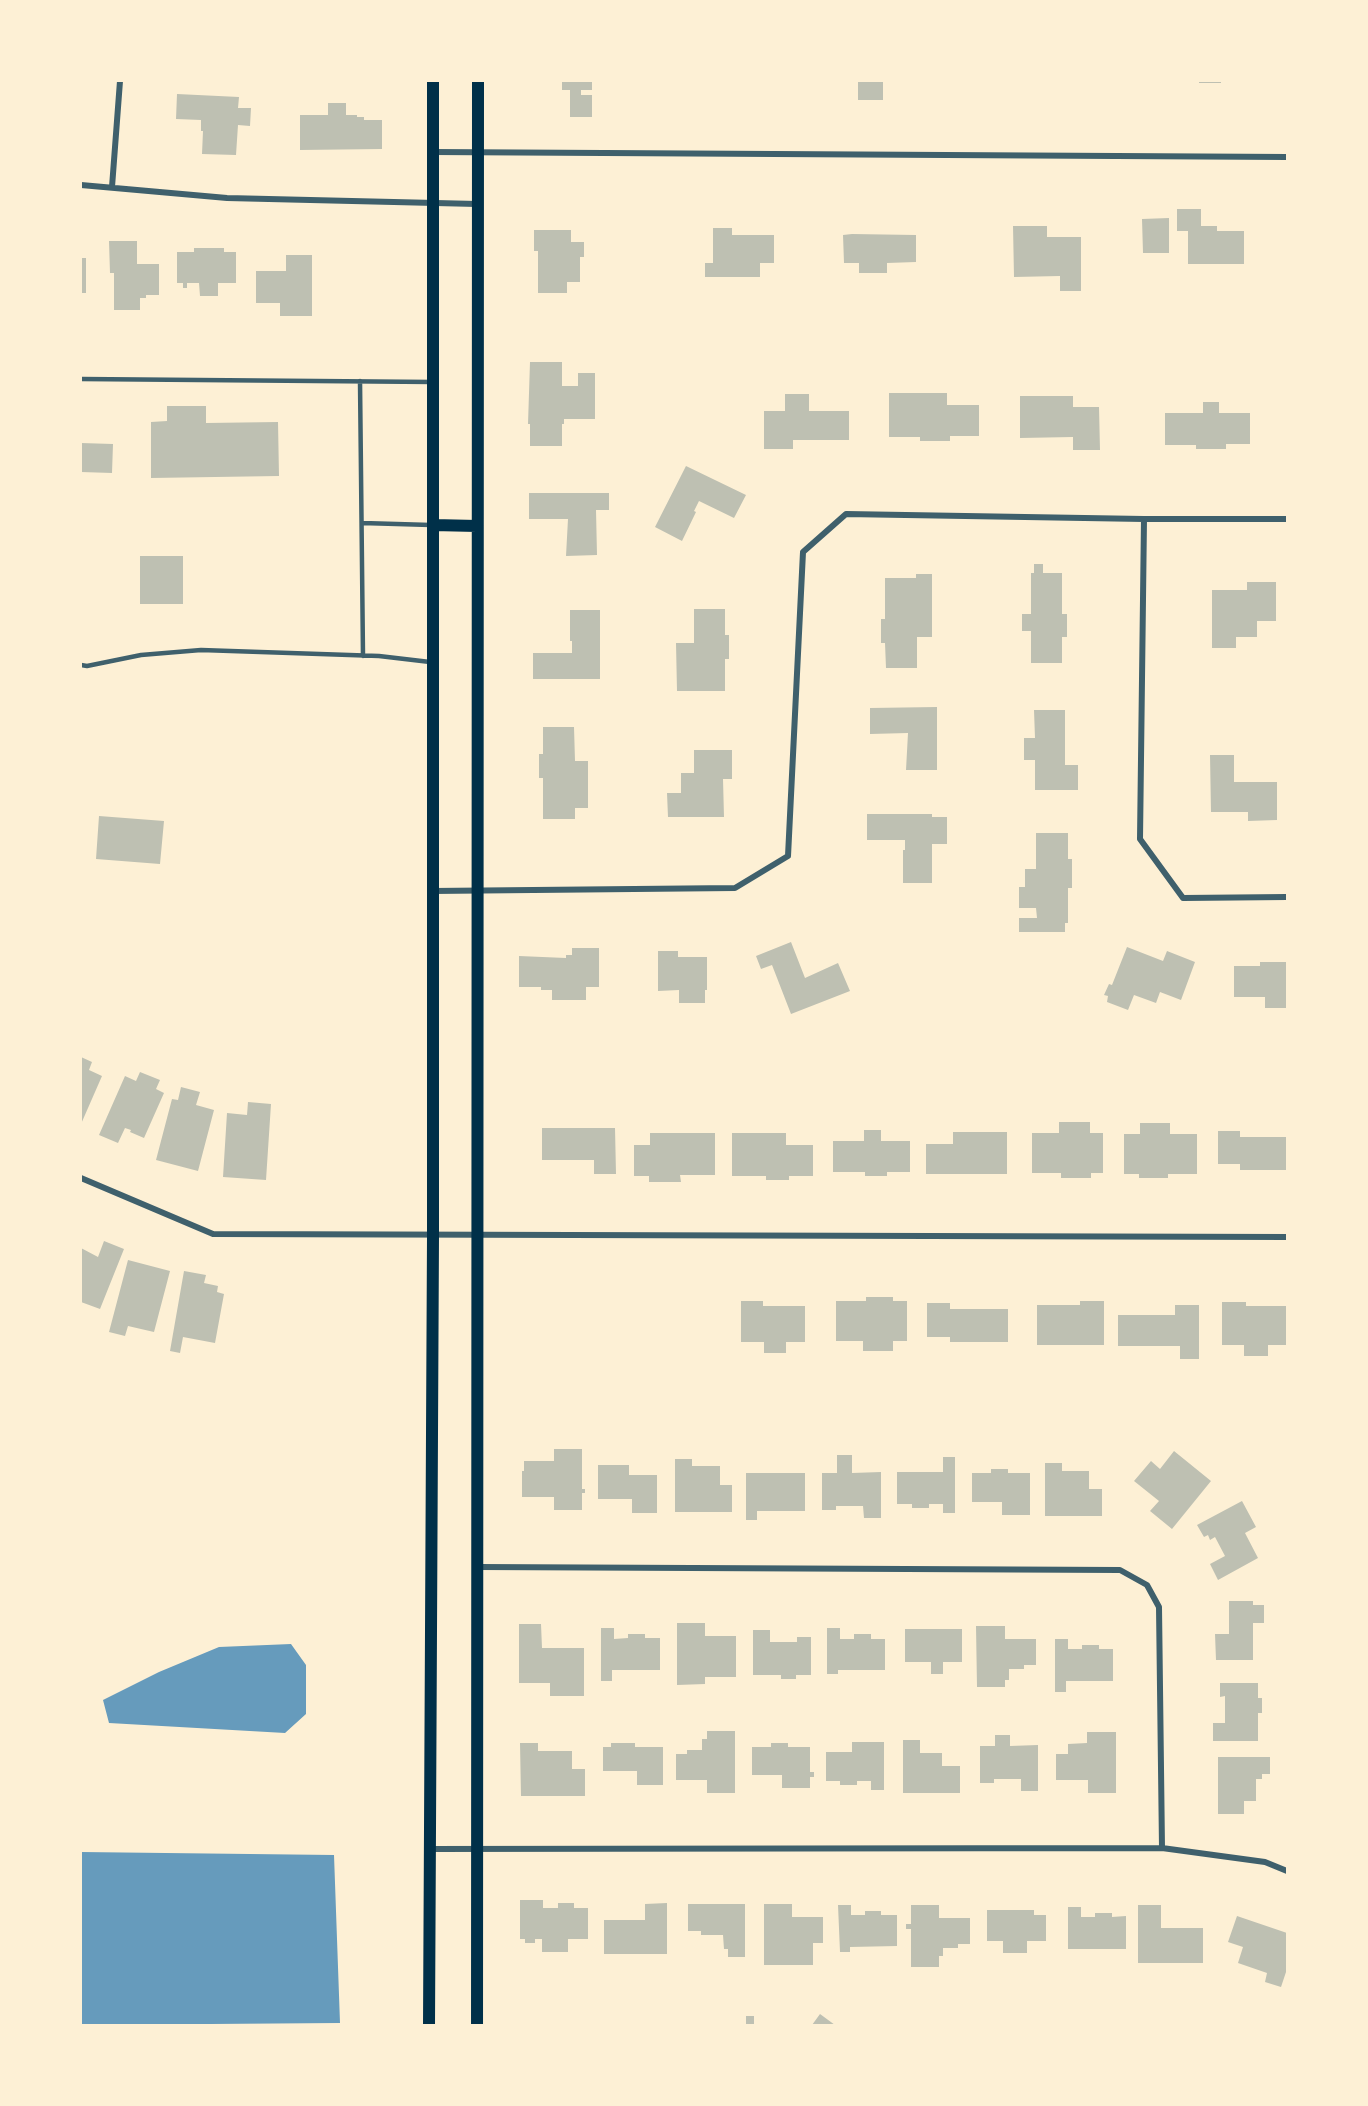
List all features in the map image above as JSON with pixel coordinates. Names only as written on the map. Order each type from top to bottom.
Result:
[{"type":"main road","points":[[429,2025],[433,81]]},
{"type":"main road","points":[[477,2025],[478,81]]},
{"type":"main road","points":[[433,525],[477,526]]},
{"type":"street","points":[[112,187],[120,81]]},
{"type":"street","points":[[433,152],[1287,157]]},
{"type":"street","points":[[81,185],[227,198],[477,204]]},
{"type":"street","points":[[432,891],[735,888],[788,856],[803,552],[846,514],[1287,519]]},
{"type":"street","points":[[1144,519],[1140,839],[1183,898],[1287,897]]},
{"type":"street","points":[[81,1178],[213,1234],[1287,1238]]},
{"type":"street","points":[[478,1567],[1120,1570],[1147,1585],[1159,1607],[1162,1848]]},
{"type":"street","points":[[429,1849],[1162,1848],[1265,1862],[1287,1871]]},
{"type":"lane","points":[[81,379],[432,382]]},
{"type":"lane","points":[[360,381],[363,656]]},
{"type":"lane","points":[[362,523],[433,525]]},
{"type":"lane","points":[[81,665],[87,666],[141,655],[201,650],[363,656],[432,663]]},
{"type":"water","points":[[291,1644],[306,1665],[306,1714],[285,1733],[109,1723],[103,1700],[159,1672],[219,1647]]},
{"type":"water","points":[[81,1852],[334,1855],[340,2023],[81,2025]]},
{"type":"building","points":[[562,81],[592,81],[592,90],[581,90],[581,95],[592,95],[592,117],[570,117],[570,90],[562,90]]},
{"type":"building","points":[[858,81],[883,81],[883,100],[858,100]]},
{"type":"building","points":[[1199,81],[1221,81],[1221,83],[1199,83]]},
{"type":"building","points":[[177,94],[239,97],[238,108],[251,108],[250,126],[238,125],[236,155],[202,154],[201,120],[176,119]]},
{"type":"building","points":[[328,103],[346,103],[346,115],[357,115],[357,117],[364,117],[364,120],[382,120],[382,149],[300,150],[300,115],[328,115]]},
{"type":"building","points":[[1177,209],[1201,209],[1201,226],[1217,226],[1217,231],[1244,231],[1244,264],[1188,264],[1188,231],[1177,231]]},
{"type":"building","points":[[1169,218],[1169,253],[1143,253],[1142,219]]},
{"type":"building","points":[[1013,226],[1047,226],[1047,237],[1081,237],[1081,291],[1060,291],[1060,276],[1014,277]]},
{"type":"building","points":[[713,228],[732,228],[732,235],[774,235],[774,263],[760,263],[760,277],[705,277],[705,263],[713,263]]},
{"type":"building","points":[[534,230],[571,230],[571,242],[584,242],[584,257],[580,257],[580,282],[567,282],[567,293],[538,293],[538,251],[534,251]]},
{"type":"building","points":[[843,235],[916,235],[916,262],[887,263],[887,273],[859,273],[859,263],[844,263]]},
{"type":"building","points":[[109,241],[137,241],[137,264],[159,264],[159,295],[146,295],[146,298],[140,298],[140,310],[114,310],[114,273],[110,273]]},
{"type":"building","points":[[194,248],[224,248],[224,252],[236,252],[236,283],[218,283],[218,296],[200,296],[199,283],[187,283],[187,288],[183,288],[183,283],[177,283],[177,252],[194,252]]},
{"type":"building","points":[[286,255],[312,255],[312,316],[280,316],[280,303],[256,303],[256,271],[286,271]]},
{"type":"building","points":[[81,258],[86,258],[86,293],[81,293]]},
{"type":"building","points":[[530,362],[562,362],[562,386],[578,386],[578,373],[595,373],[595,419],[564,419],[562,446],[530,446],[530,424],[528,424]]},
{"type":"building","points":[[889,393],[947,393],[947,405],[979,405],[979,436],[950,436],[950,441],[920,441],[920,437],[889,437]]},
{"type":"building","points":[[785,394],[809,394],[809,411],[849,411],[849,440],[793,440],[793,449],[764,449],[764,411],[785,411]]},
{"type":"building","points":[[1020,396],[1073,396],[1073,407],[1099,407],[1100,450],[1073,450],[1073,437],[1020,438]]},
{"type":"building","points":[[1203,402],[1219,402],[1219,413],[1250,413],[1250,444],[1226,444],[1226,449],[1196,449],[1196,445],[1165,445],[1165,413],[1203,413]]},
{"type":"building","points":[[167,406],[206,406],[206,423],[278,422],[279,476],[151,478],[151,422],[167,421]]},
{"type":"building","points":[[81,443],[113,444],[112,473],[81,472]]},
{"type":"building","points":[[686,466],[746,495],[734,518],[699,501],[682,541],[655,527]]},
{"type":"building","points":[[529,493],[609,493],[609,510],[596,510],[597,555],[566,556],[568,519],[529,519]]},
{"type":"building","points":[[140,556],[183,556],[183,604],[140,604]]},
{"type":"building","points":[[1034,564],[1043,564],[1043,573],[1062,573],[1062,614],[1067,614],[1067,637],[1062,637],[1062,663],[1031,663],[1031,631],[1022,631],[1022,614],[1031,614],[1031,573],[1034,573]]},
{"type":"building","points":[[916,574],[932,574],[932,637],[917,637],[917,668],[886,668],[885,643],[881,643],[881,619],[885,619],[885,578],[916,578]]},
{"type":"building","points":[[1247,582],[1276,582],[1276,621],[1257,621],[1257,637],[1236,637],[1236,648],[1212,648],[1212,590],[1247,590]]},
{"type":"building","points":[[694,609],[725,609],[725,635],[729,635],[729,659],[725,659],[725,691],[677,691],[676,643],[694,643]]},
{"type":"building","points":[[570,610],[600,610],[600,679],[533,679],[533,653],[572,653]]},
{"type":"building","points":[[937,707],[937,770],[906,770],[908,733],[870,734],[870,708]]},
{"type":"building","points":[[1034,710],[1065,710],[1065,765],[1078,765],[1078,790],[1035,790],[1035,760],[1024,760],[1024,738],[1035,738]]},
{"type":"building","points":[[543,727],[574,727],[575,761],[588,761],[588,808],[575,808],[575,819],[543,819],[543,778],[539,778],[539,754],[543,754]]},
{"type":"building","points":[[694,750],[732,750],[732,779],[723,779],[724,817],[668,817],[667,793],[681,793],[681,773],[694,773]]},
{"type":"building","points":[[1210,755],[1234,755],[1234,782],[1277,782],[1277,820],[1248,821],[1248,812],[1211,812]]},
{"type":"building","points":[[867,814],[932,814],[932,817],[947,817],[947,844],[932,844],[932,883],[903,883],[905,840],[867,840]]},
{"type":"building","points":[[99,816],[164,821],[160,864],[96,859]]},
{"type":"building","points":[[1036,833],[1068,833],[1068,859],[1072,859],[1072,888],[1068,888],[1068,923],[1065,923],[1065,932],[1019,932],[1019,918],[1037,918],[1036,908],[1019,908],[1019,887],[1025,887],[1025,869],[1036,869]]},
{"type":"building","points":[[791,942],[805,978],[838,963],[850,991],[791,1014],[772,965],[761,969],[756,956]]},
{"type":"building","points":[[1127,947],[1163,961],[1167,951],[1195,962],[1181,1000],[1160,992],[1156,1003],[1134,995],[1128,1010],[1107,1002],[1108,996],[1104,995],[1109,984],[1112,985]]},
{"type":"building","points":[[572,948],[599,948],[599,987],[586,987],[586,1000],[552,1000],[552,990],[541,990],[541,987],[519,987],[519,956],[566,958],[566,955],[572,955]]},
{"type":"building","points":[[658,951],[678,951],[678,957],[707,957],[705,1003],[679,1003],[679,990],[658,991]]},
{"type":"building","points":[[1260,962],[1287,962],[1287,1008],[1265,1008],[1265,997],[1234,997],[1234,966],[1260,966]]},
{"type":"building","points":[[81,1057],[92,1062],[89,1070],[102,1076],[81,1124]]},
{"type":"building","points":[[140,1072],[160,1080],[156,1089],[164,1093],[144,1138],[125,1128],[118,1143],[99,1135],[125,1076],[136,1081]]},
{"type":"building","points":[[181,1087],[200,1092],[196,1105],[214,1110],[198,1171],[156,1160],[172,1099],[178,1100]]},
{"type":"building","points":[[248,1102],[271,1104],[266,1180],[223,1177],[227,1113],[247,1115]]},
{"type":"building","points":[[1059,1122],[1090,1122],[1090,1133],[1103,1133],[1103,1173],[1091,1173],[1091,1178],[1061,1178],[1061,1173],[1032,1173],[1032,1133],[1059,1133]]},
{"type":"building","points":[[1140,1123],[1170,1123],[1170,1134],[1197,1134],[1197,1174],[1168,1174],[1168,1178],[1139,1178],[1139,1174],[1124,1174],[1124,1134],[1140,1134]]},
{"type":"building","points":[[542,1128],[615,1128],[616,1174],[594,1174],[594,1160],[542,1160]]},
{"type":"building","points":[[864,1130],[881,1130],[881,1141],[910,1141],[910,1172],[887,1172],[887,1176],[865,1176],[865,1172],[833,1172],[833,1141],[864,1141]]},
{"type":"building","points":[[1218,1131],[1240,1131],[1240,1137],[1287,1137],[1287,1170],[1240,1170],[1240,1164],[1218,1164]]},
{"type":"building","points":[[953,1132],[1007,1132],[1007,1174],[926,1174],[926,1144],[953,1144]]},
{"type":"building","points":[[650,1133],[715,1133],[715,1175],[680,1175],[681,1182],[649,1182],[649,1176],[634,1176],[634,1145],[650,1145]]},
{"type":"building","points":[[732,1133],[786,1133],[786,1145],[813,1145],[813,1176],[789,1176],[789,1180],[766,1180],[766,1176],[732,1176]]},
{"type":"building","points":[[104,1241],[124,1249],[100,1309],[81,1302],[81,1248],[98,1257]]},
{"type":"building","points":[[128,1260],[170,1271],[154,1332],[128,1326],[125,1336],[109,1332]]},
{"type":"building","points":[[184,1271],[206,1275],[204,1283],[218,1286],[217,1292],[224,1294],[215,1343],[183,1337],[180,1353],[170,1351]]},
{"type":"building","points":[[866,1297],[893,1297],[893,1301],[907,1301],[907,1341],[893,1341],[893,1351],[863,1351],[863,1341],[836,1341],[836,1301],[866,1301]]},
{"type":"building","points":[[741,1301],[763,1301],[763,1306],[805,1306],[805,1342],[786,1342],[786,1353],[764,1353],[764,1342],[741,1342]]},
{"type":"building","points":[[1080,1301],[1104,1301],[1104,1345],[1037,1345],[1037,1305],[1080,1305]]},
{"type":"building","points":[[1222,1302],[1246,1302],[1246,1306],[1287,1306],[1287,1345],[1268,1345],[1268,1356],[1244,1356],[1244,1345],[1222,1345]]},
{"type":"building","points":[[927,1303],[950,1303],[950,1309],[1008,1309],[1008,1342],[950,1342],[950,1337],[927,1337]]},
{"type":"building","points":[[1175,1305],[1199,1305],[1199,1359],[1180,1359],[1180,1346],[1118,1346],[1118,1315],[1175,1315]]},
{"type":"building","points":[[554,1449],[582,1449],[582,1489],[585,1489],[585,1493],[582,1493],[582,1510],[554,1510],[554,1497],[522,1497],[524,1461],[554,1461]]},
{"type":"building","points":[[1174,1451],[1211,1481],[1172,1529],[1150,1511],[1159,1501],[1134,1481],[1151,1461],[1160,1469]]},
{"type":"building","points":[[837,1455],[852,1455],[852,1473],[881,1472],[881,1518],[864,1518],[863,1506],[836,1506],[836,1510],[822,1510],[822,1473],[837,1473]]},
{"type":"building","points":[[943,1457],[955,1457],[955,1513],[943,1513],[943,1504],[929,1504],[929,1508],[912,1508],[912,1504],[897,1504],[897,1472],[943,1472]]},
{"type":"building","points":[[675,1459],[692,1459],[692,1466],[720,1466],[720,1485],[732,1485],[732,1512],[675,1512]]},
{"type":"building","points":[[1045,1463],[1062,1463],[1062,1471],[1089,1471],[1089,1489],[1102,1489],[1102,1516],[1045,1516]]},
{"type":"building","points":[[598,1465],[629,1465],[629,1475],[657,1475],[657,1513],[632,1513],[632,1499],[598,1499]]},
{"type":"building","points":[[991,1469],[1008,1469],[1008,1473],[1030,1473],[1030,1515],[1002,1515],[1002,1502],[972,1502],[972,1473],[991,1473]]},
{"type":"building","points":[[746,1473],[805,1473],[805,1511],[757,1511],[757,1520],[746,1520]]},
{"type":"building","points":[[1242,1501],[1256,1527],[1245,1533],[1258,1558],[1218,1580],[1210,1564],[1225,1556],[1215,1537],[1210,1540],[1208,1535],[1204,1537],[1197,1525]]},
{"type":"building","points":[[1229,1601],[1253,1601],[1253,1605],[1264,1605],[1264,1623],[1253,1623],[1253,1660],[1216,1660],[1215,1634],[1229,1634]]},
{"type":"building","points":[[677,1623],[705,1623],[705,1636],[736,1636],[736,1677],[705,1677],[705,1684],[677,1685]]},
{"type":"building","points":[[519,1624],[541,1624],[542,1648],[584,1648],[584,1696],[550,1696],[550,1683],[519,1683]]},
{"type":"building","points":[[976,1626],[1005,1626],[1005,1639],[1036,1639],[1036,1665],[1024,1665],[1024,1669],[1009,1669],[1009,1680],[1005,1680],[1005,1687],[977,1687]]},
{"type":"building","points":[[601,1628],[614,1628],[614,1639],[628,1638],[628,1634],[645,1634],[645,1638],[660,1638],[660,1670],[612,1670],[612,1681],[601,1681]]},
{"type":"building","points":[[827,1628],[840,1628],[840,1639],[854,1639],[854,1634],[871,1634],[871,1639],[885,1639],[885,1670],[838,1670],[838,1674],[827,1674]]},
{"type":"building","points":[[905,1629],[962,1629],[962,1662],[943,1662],[943,1674],[931,1674],[931,1662],[905,1662]]},
{"type":"building","points":[[753,1630],[770,1630],[770,1642],[797,1642],[797,1637],[811,1637],[811,1675],[796,1675],[796,1679],[781,1679],[781,1675],[753,1675]]},
{"type":"building","points":[[1055,1639],[1068,1639],[1068,1649],[1082,1649],[1082,1645],[1099,1645],[1099,1649],[1113,1649],[1113,1681],[1066,1681],[1066,1692],[1055,1692]]},
{"type":"building","points":[[1220,1683],[1258,1683],[1258,1698],[1262,1698],[1262,1713],[1258,1713],[1258,1741],[1213,1741],[1213,1723],[1225,1723],[1225,1696],[1220,1697]]},
{"type":"building","points":[[707,1731],[735,1731],[735,1793],[707,1793],[707,1780],[676,1780],[676,1754],[687,1754],[687,1750],[702,1750],[702,1739],[707,1739]]},
{"type":"building","points":[[1087,1732],[1116,1732],[1116,1793],[1088,1793],[1088,1780],[1056,1780],[1056,1754],[1068,1754],[1068,1744],[1087,1743]]},
{"type":"building","points":[[995,1735],[1010,1735],[1010,1746],[1038,1745],[1038,1791],[1021,1791],[1021,1779],[994,1779],[994,1783],[980,1783],[980,1746],[995,1746]]},
{"type":"building","points":[[903,1740],[920,1740],[920,1753],[942,1753],[942,1766],[960,1766],[960,1793],[903,1793]]},
{"type":"building","points":[[852,1742],[884,1742],[884,1790],[871,1790],[871,1781],[857,1781],[857,1785],[840,1785],[840,1781],[826,1781],[826,1752],[852,1752]]},
{"type":"building","points":[[520,1743],[538,1743],[538,1751],[572,1751],[572,1769],[585,1769],[585,1796],[521,1796]]},
{"type":"building","points":[[611,1743],[635,1743],[635,1747],[663,1747],[663,1785],[637,1785],[637,1771],[603,1771],[603,1747],[611,1747]]},
{"type":"building","points":[[771,1743],[788,1743],[788,1747],[810,1747],[810,1772],[814,1772],[814,1777],[810,1777],[810,1788],[782,1788],[782,1775],[752,1775],[752,1747],[771,1747]]},
{"type":"building","points":[[1218,1757],[1270,1757],[1270,1774],[1262,1774],[1262,1779],[1256,1779],[1256,1801],[1244,1801],[1244,1814],[1218,1814]]},
{"type":"building","points":[[520,1900],[543,1900],[543,1908],[558,1908],[558,1903],[574,1903],[574,1908],[588,1908],[588,1939],[568,1939],[568,1952],[542,1952],[542,1939],[535,1939],[535,1943],[525,1943],[525,1939],[520,1939]]},
{"type":"building","points":[[667,1903],[667,1954],[604,1954],[604,1920],[645,1920],[645,1904]]},
{"type":"building","points":[[688,1904],[745,1904],[745,1957],[728,1957],[728,1949],[724,1949],[723,1935],[701,1935],[701,1931],[688,1931]]},
{"type":"building","points":[[764,1904],[792,1904],[792,1917],[823,1917],[823,1943],[813,1943],[813,1965],[764,1965]]},
{"type":"building","points":[[838,1905],[851,1905],[851,1915],[865,1915],[865,1911],[881,1911],[881,1915],[897,1915],[897,1946],[850,1947],[850,1952],[840,1952]]},
{"type":"building","points":[[911,1905],[939,1905],[939,1918],[970,1918],[970,1944],[958,1944],[958,1948],[943,1948],[943,1956],[939,1956],[939,1967],[911,1967],[911,1929],[906,1929],[906,1924],[911,1924]]},
{"type":"building","points":[[1138,1905],[1161,1905],[1161,1928],[1203,1928],[1203,1963],[1138,1963]]},
{"type":"building","points":[[1068,1907],[1081,1907],[1081,1917],[1095,1917],[1095,1913],[1112,1913],[1112,1917],[1126,1916],[1126,1949],[1068,1949]]},
{"type":"building","points":[[987,1910],[1034,1910],[1034,1915],[1046,1915],[1046,1941],[1027,1941],[1027,1953],[1003,1953],[1003,1941],[987,1941]]},
{"type":"building","points":[[1237,1916],[1287,1933],[1287,1969],[1281,1987],[1265,1982],[1267,1973],[1238,1963],[1243,1947],[1228,1942]]},
{"type":"building","points":[[820,2014],[835,2025],[812,2025]]},
{"type":"building","points":[[746,2016],[754,2016],[754,2025],[746,2025]]}]
